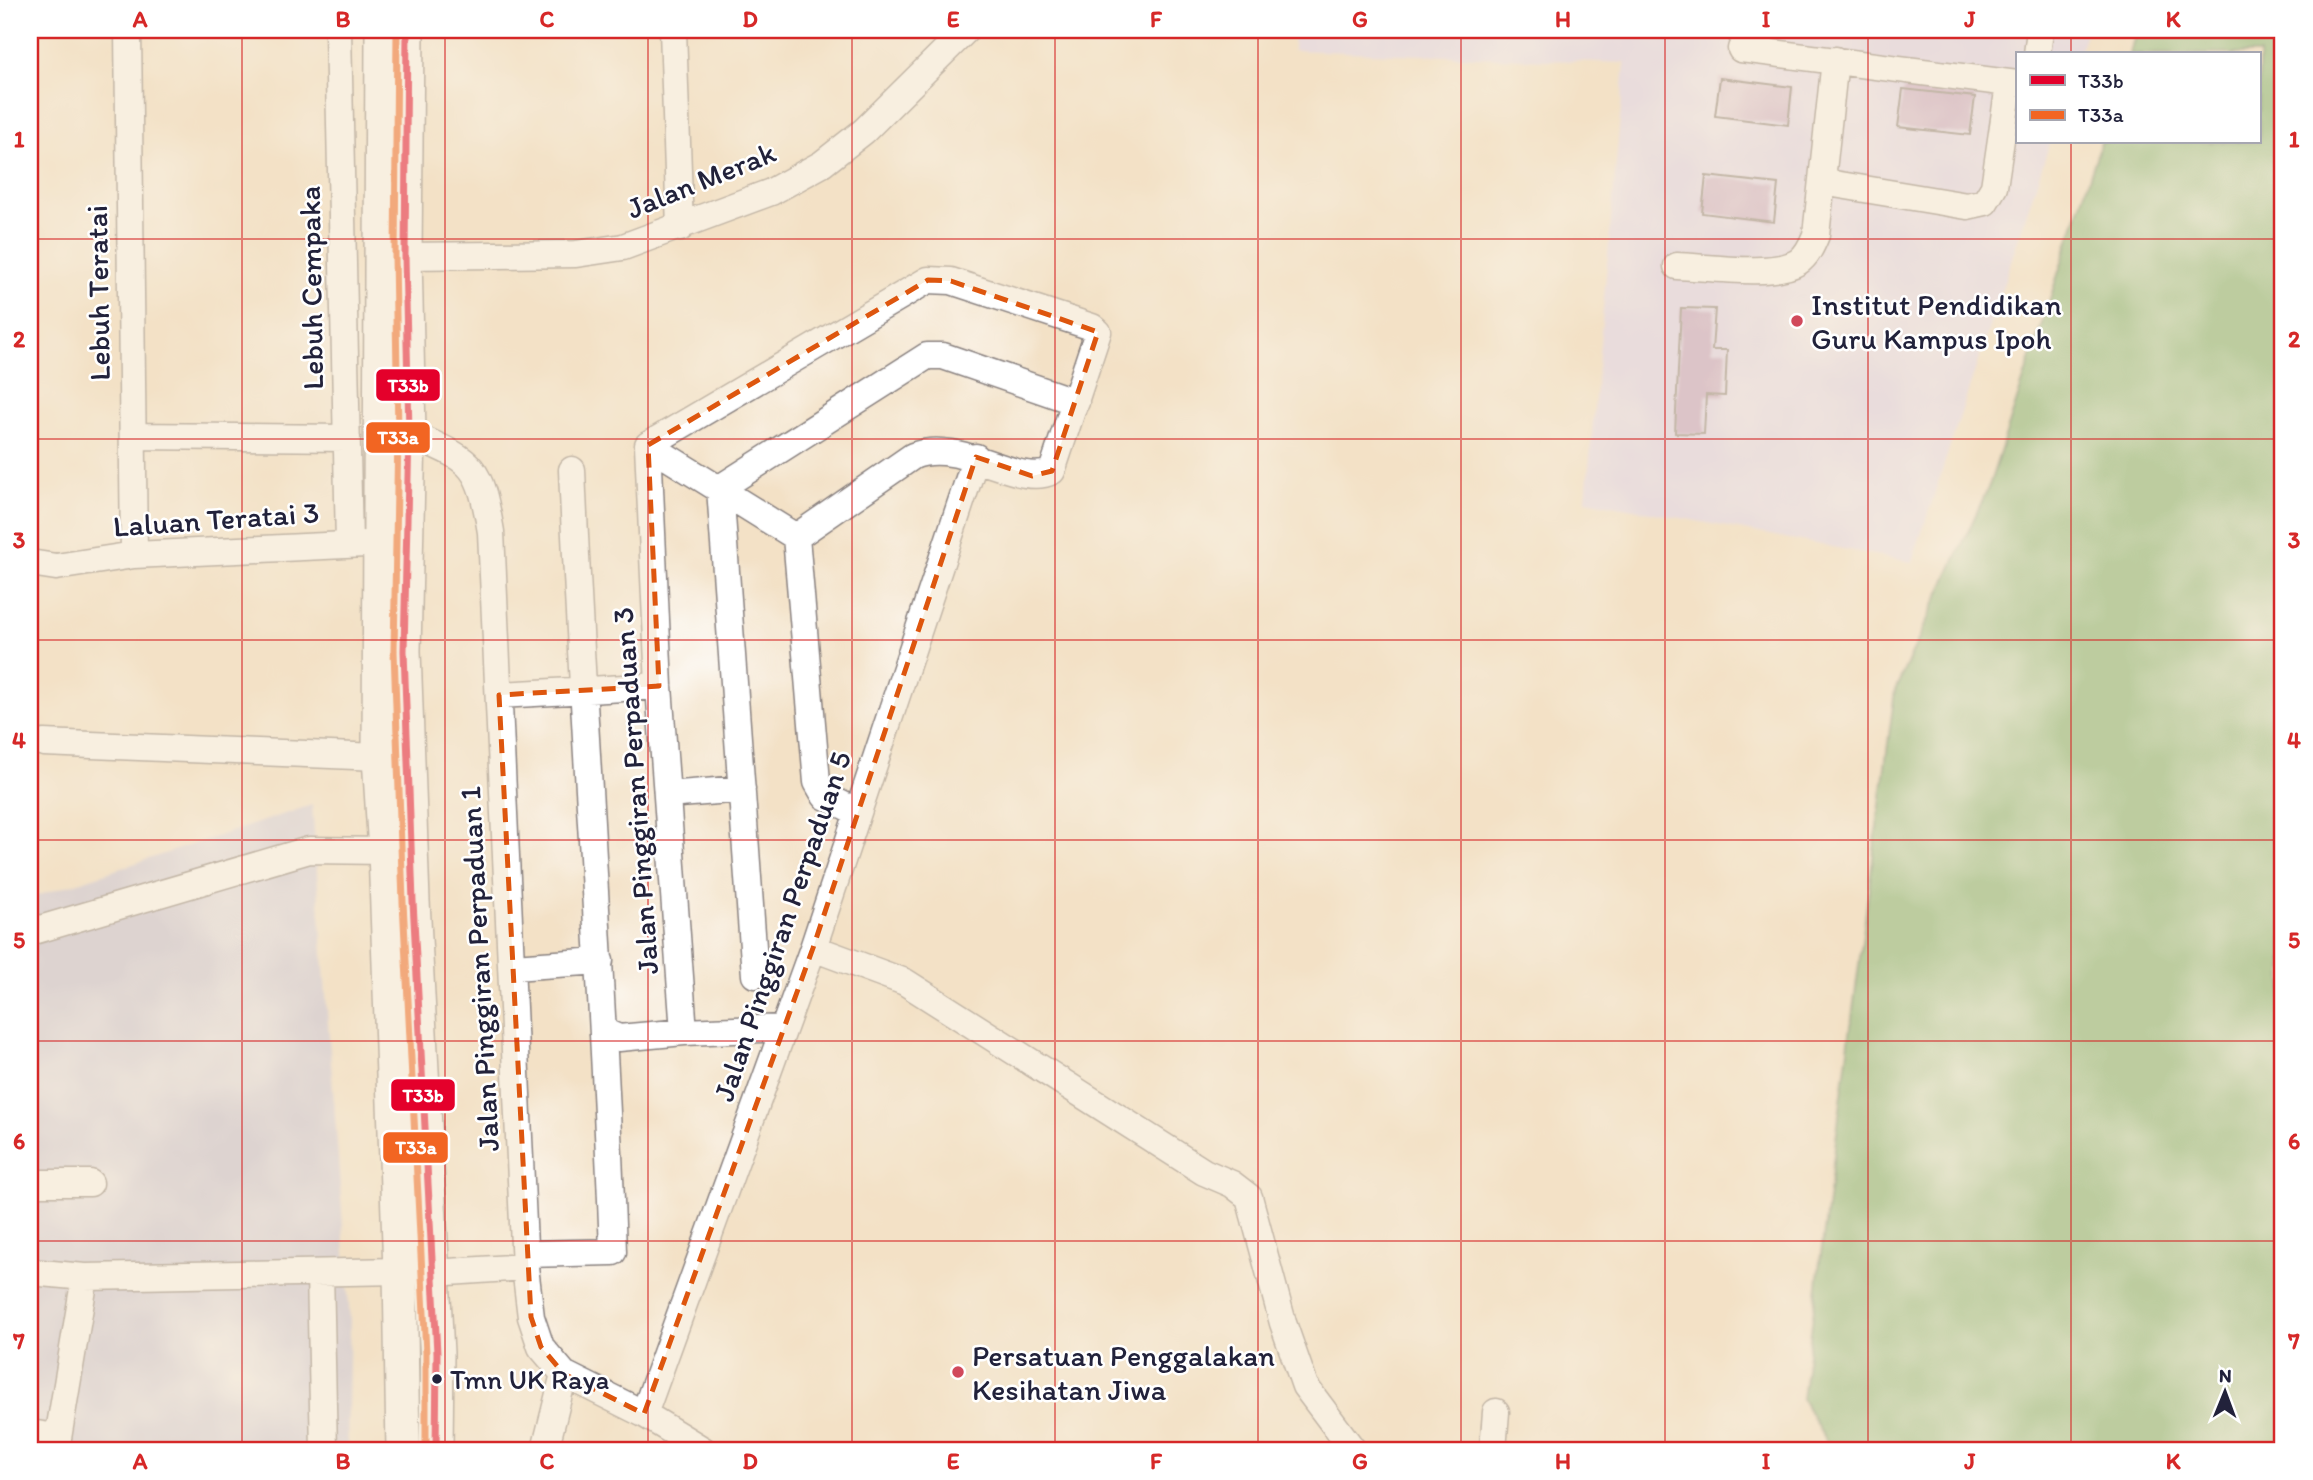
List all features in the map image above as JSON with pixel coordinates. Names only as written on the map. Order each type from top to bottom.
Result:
[{"type":"main road","points":[[382,30],[379,757],[386,852],[403,1450]]},
{"type":"main road","points":[[407,30],[405,256],[409,433],[378,543],[406,705],[420,1051],[437,1353],[436,1450]]},
{"type":"main road","points":[[386,852],[400,844],[405,832],[406,705]]},
{"type":"main road","points":[[386,852],[397,859],[401,866],[414,921]]},
{"type":"main road","points":[[400,1271],[416,1246],[420,1224],[417,1163],[420,1051]]},
{"type":"main road","points":[[403,1450],[409,1293],[416,1278],[433,1273]]},
{"type":"street","name":"Lebuh Teratai","points":[[128,30],[134,555]]},
{"type":"street","name":"Lebuh Cempaka","points":[[338,30],[347,438],[378,543]]},
{"type":"street","points":[[673,30],[680,228]]},
{"type":"street","name":"Jalan Merak","points":[[405,256],[576,254],[623,247],[771,192],[822,164],[864,131],[966,30]]},
{"type":"street","points":[[2037,52],[2040,30]]},
{"type":"street","points":[[1741,49],[2013,84],[1994,187],[1985,202],[1967,206],[1822,182]]},
{"type":"street","points":[[1678,266],[1777,268],[1800,261],[1811,248],[1816,235],[1835,61]]},
{"type":"street","points":[[928,280],[951,281],[1096,329],[1099,335],[1052,471],[1043,476],[1032,476],[976,457],[938,450],[913,456],[796,537],[648,446],[928,280]]},
{"type":"street","points":[[720,488],[928,356],[943,356],[1076,402]]},
{"type":"street","name":"Jalan Pinggiran Perpaduan 1","points":[[409,433],[464,460],[479,477],[484,490],[491,532],[525,1261],[531,1317],[541,1348],[564,1374],[644,1414],[703,1450]]},
{"type":"street","points":[[134,436],[347,438]]},
{"type":"street","name":"Jalan Pinggiran Perpaduan 3","points":[[648,446],[659,686],[684,1032]]},
{"type":"street","name":"Jalan Pinggiran Perpaduan 5","points":[[644,1414],[813,947],[976,457]]},
{"type":"street","points":[[433,1273],[613,1252],[605,1031],[581,688],[572,470]]},
{"type":"street","points":[[720,488],[755,975]]},
{"type":"street","points":[[796,537],[817,782],[825,796],[858,812]]},
{"type":"street","name":"Laluan Teratai 3","points":[[30,563],[57,567],[134,555],[378,543]]},
{"type":"street","points":[[499,695],[581,688],[659,686]]},
{"type":"street","points":[[44,743],[379,757]]},
{"type":"street","points":[[667,795],[742,789]]},
{"type":"street","points":[[30,932],[309,850],[386,852]]},
{"type":"street","points":[[813,947],[905,982],[1204,1172],[1232,1184],[1249,1197],[1283,1324],[1305,1386],[1353,1450]]},
{"type":"street","points":[[513,967],[600,961]]},
{"type":"street","points":[[605,1031],[619,1038],[783,1028]]},
{"type":"street","points":[[30,1183],[90,1183]]},
{"type":"street","points":[[30,1272],[85,1277],[400,1271]]},
{"type":"street","points":[[320,1273],[324,1450]]},
{"type":"street","points":[[30,1433],[56,1443],[85,1277]]},
{"type":"street","points":[[545,1450],[564,1374]]},
{"type":"street","points":[[1493,1450],[1496,1412]]},
{"type":"highlighted area","points":[[928,280],[951,281],[1098,332],[1052,471],[1032,476],[976,457],[813,948],[644,1414],[564,1374],[541,1347],[531,1317],[499,695],[659,686],[648,445]]},
{"type":"shaded area","name":"Institut Pendidikan Guru Kampus Ipoh","points":[[1293,30],[2087,30],[2080,52],[2016,52],[2016,144],[2049,144],[1912,562],[1586,500],[1625,63],[1293,50]]},
{"type":"shaded area","points":[[312,805],[350,1320],[347,1450],[30,1450],[30,898]]},
{"type":"green space","points":[[2137,30],[2283,30],[2283,1450],[1831,1450],[1802,1399],[1895,690],[1989,486],[2100,144],[2260,144],[2260,52],[2130,52]]},
{"type":"building","points":[[1720,78],[1792,87],[1788,125],[1715,116]]},
{"type":"building","points":[[1903,89],[1975,97],[1970,135],[1898,127]]},
{"type":"building","points":[[1706,176],[1778,184],[1774,222],[1702,213]]},
{"type":"building","points":[[1681,308],[1715,309],[1712,350],[1727,350],[1725,396],[1706,395],[1704,434],[1675,433]]},
{"type":"transit line","name":"T33a","points":[[397,30],[395,256],[398,433],[394,651],[403,902],[426,1353],[426,1450]]},
{"type":"transit line","name":"T33b","points":[[407,30],[405,256],[409,433],[404,651],[413,901],[437,1353],[436,1450]]},
{"type":"place","name":"Institut Pendidikan Guru Kampus Ipoh","points":[[1797,321]]},
{"type":"place","name":"Persatuan Penggalakan Kesihatan Jiwa","points":[[958,1372]]},
{"type":"place","name":"Tmn UK Raya","points":[[437,1379]]}]
